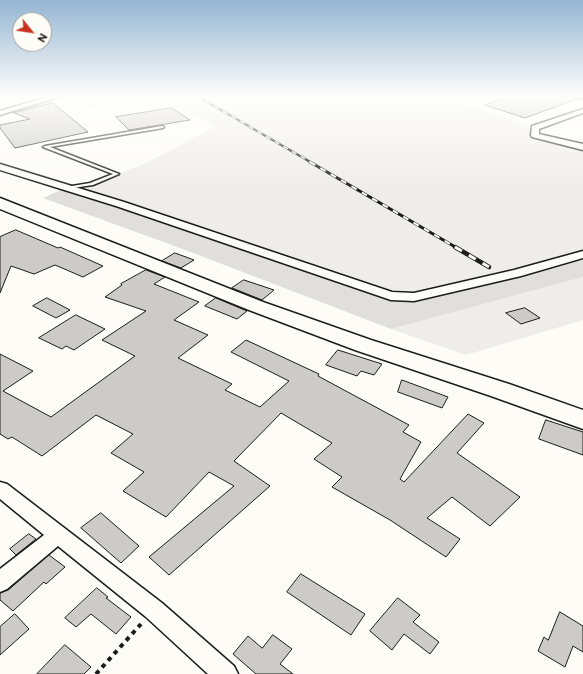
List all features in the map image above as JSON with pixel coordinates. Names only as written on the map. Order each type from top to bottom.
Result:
[{"type":"main road","points":[[0,203],[271,311],[363,345],[500,390],[583,420]]},
{"type":"street","points":[[537,127],[535,128],[535,135],[583,147]]},
{"type":"street","points":[[0,167],[120,204],[369,289],[400,298],[414,297],[487,280],[583,254]]},
{"type":"street","points":[[0,489],[154,610],[226,674]]},
{"type":"street","points":[[0,582],[58,535]]},
{"type":"lane","points":[[65,188],[91,184],[117,174],[45,147],[159,127]]},
{"type":"path","points":[[96,674],[154,610]]},
{"type":"shaded area","points":[[214,127],[533,127],[535,128],[535,135],[583,147],[583,254],[400,298],[84,194],[91,184],[144,164]]},
{"type":"shaded area","points":[[65,188],[400,298],[583,254],[583,277],[391,329],[188,251],[43,198]]},
{"type":"shaded area","points":[[583,277],[583,320],[466,355],[391,329]]},
{"type":"building","points":[[83,127],[88,132],[15,148],[0,128]]},
{"type":"building","points":[[126,127],[145,127],[129,130]]},
{"type":"building","points":[[16,230],[103,266],[83,277],[55,265],[34,274],[11,266],[0,293],[0,237]]},
{"type":"building","points":[[175,253],[194,260],[181,268],[162,261]]},
{"type":"building","points":[[146,270],[165,277],[154,284],[199,302],[174,320],[208,335],[178,358],[232,384],[225,390],[260,407],[289,381],[231,352],[246,340],[319,374],[318,376],[409,425],[403,432],[421,442],[400,479],[404,482],[468,414],[484,423],[457,453],[520,497],[490,526],[452,497],[427,518],[460,539],[446,557],[390,520],[332,487],[342,477],[314,459],[332,443],[281,413],[234,461],[270,486],[169,575],[149,557],[234,486],[209,472],[166,517],[123,491],[144,472],[111,453],[133,434],[96,415],[42,456],[12,437],[8,439],[0,434],[0,354],[33,371],[3,391],[51,417],[135,356],[102,340],[146,311],[105,297],[122,285],[121,284]]},
{"type":"building","points":[[244,280],[274,290],[262,300],[232,288]]},
{"type":"building","points":[[47,298],[70,310],[56,318],[33,306]]},
{"type":"building","points":[[216,298],[247,311],[237,319],[205,306]]},
{"type":"building","points":[[525,308],[540,318],[521,324],[506,313]]},
{"type":"building","points":[[76,315],[105,329],[74,350],[66,346],[62,349],[39,338]]},
{"type":"building","points":[[338,350],[382,364],[374,375],[361,371],[357,376],[326,365]]},
{"type":"building","points":[[402,380],[448,397],[442,408],[398,392]]},
{"type":"building","points":[[546,420],[583,432],[583,455],[539,439]]},
{"type":"building","points":[[101,513],[139,546],[121,563],[81,528]]},
{"type":"building","points":[[29,534],[36,539],[16,555],[10,549]]},
{"type":"building","points":[[49,555],[65,567],[46,584],[44,582],[13,611],[0,600],[0,593],[8,590]]},
{"type":"building","points":[[301,574],[365,614],[351,635],[287,592]]},
{"type":"building","points":[[97,588],[108,597],[106,598],[131,617],[116,634],[91,614],[76,627],[65,618]]},
{"type":"building","points":[[398,598],[420,615],[413,622],[439,642],[430,654],[404,634],[392,650],[370,631]]},
{"type":"building","points":[[560,612],[583,626],[583,652],[573,646],[565,667],[538,651],[544,637],[548,640]]},
{"type":"building","points":[[15,614],[29,629],[0,655],[0,627]]},
{"type":"building","points":[[273,635],[292,649],[280,664],[293,674],[256,674],[233,654],[248,636],[262,648]]},
{"type":"building","points":[[65,645],[91,667],[84,674],[37,674]]},
{"type":"railway","points":[[251,127],[312,163]]},
{"type":"railway","points":[[310,162],[457,248]]},
{"type":"railway","points":[[455,247],[489,267]]}]
